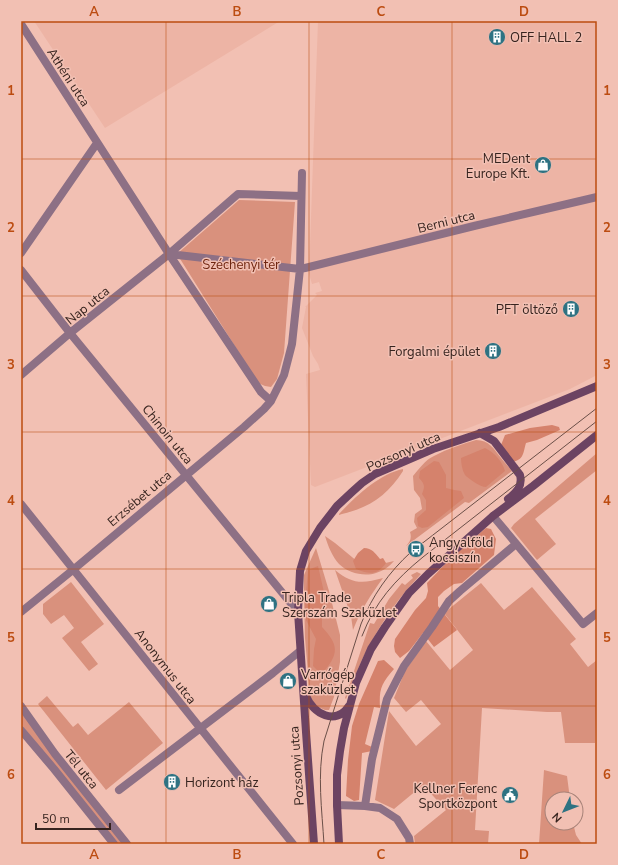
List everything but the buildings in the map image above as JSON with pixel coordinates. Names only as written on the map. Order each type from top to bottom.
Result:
[{"type":"main road","name":"Pozsonyi utca","points":[[314,844],[298,612],[300,571],[306,551],[320,528],[342,502],[375,474],[433,449],[499,427],[597,386]]},
{"type":"main road","points":[[480,433],[494,440],[518,471],[521,479],[518,490],[501,505],[493,516]]},
{"type":"main road","name":"Pozsonyi utca","points":[[339,844],[337,775],[344,728],[356,683],[371,649],[384,627],[409,593],[424,577],[493,516],[597,435]]},
{"type":"main road","name":"Pozsonyi utca","points":[[303,686],[309,704],[324,715],[339,715],[346,709],[352,700]]},
{"type":"street","name":"Athéni utca","points":[[21,24],[97,144]]},
{"type":"street","points":[[21,253],[97,144],[261,392],[270,401],[284,375],[292,344],[300,268],[302,173]]},
{"type":"street","points":[[169,254],[238,194],[301,196]]},
{"type":"street","name":"Berni utca","points":[[300,268],[597,196]]},
{"type":"street","points":[[169,254],[300,268]]},
{"type":"street","name":"Nap utca","points":[[21,375],[169,254]]},
{"type":"street","name":"Chinoin utca","points":[[21,270],[70,334],[298,612]]},
{"type":"street","name":"Erzsébet utca","points":[[21,612],[264,410],[270,401]]},
{"type":"street","name":"Anonymus utca","points":[[21,504],[293,844]]},
{"type":"street","points":[[493,516],[583,624],[597,613]]},
{"type":"street","points":[[365,806],[372,759],[387,700],[404,666],[449,601],[516,544]]},
{"type":"street","points":[[119,790],[300,651]]},
{"type":"street","name":"Tél utca","points":[[21,706],[55,754],[127,844]]},
{"type":"street","name":"Tél utca","points":[[21,730],[114,844]]},
{"type":"street","points":[[337,805],[380,808],[397,819],[409,838],[410,844]]},
{"type":"shaded area","points":[[34,21],[280,21],[105,128]]},
{"type":"shaded area","points":[[318,21],[597,21],[597,375],[570,389],[315,487],[311,485],[306,374],[320,370],[302,328],[305,307],[317,295],[315,293],[322,291],[319,282],[312,284],[309,274]]},
{"type":"shaded area","points":[[552,425],[559,427],[560,430],[526,443],[522,456],[519,460],[512,462],[501,445],[505,435],[530,428]]},
{"type":"shaded area","points":[[485,448],[498,458],[505,471],[486,487],[484,487],[472,481],[465,475],[462,469],[461,458]]},
{"type":"shaded area","points":[[434,461],[439,462],[446,475],[446,488],[461,491],[464,498],[428,527],[422,528],[418,526],[417,518],[426,510],[426,500],[422,494],[424,486],[419,478],[420,471]]},
{"type":"shaded area","points":[[486,528],[491,529],[496,539],[494,555],[462,583],[454,584],[438,597],[438,606],[457,630],[434,647],[423,633],[409,651],[400,658],[395,652],[395,639],[415,610],[426,598],[428,591],[427,583],[452,557]]},
{"type":"shaded area","points":[[364,548],[371,550],[380,559],[383,558],[386,563],[383,567],[372,573],[356,569],[353,561],[358,553]]},
{"type":"shaded area","points":[[318,566],[326,601],[322,617],[322,627],[331,638],[335,648],[335,653],[330,664],[325,670],[318,671],[313,666],[316,639],[306,620],[305,606],[308,570]]},
{"type":"shaded area","points":[[384,660],[394,669],[382,687],[380,708],[374,707],[365,744],[372,747],[372,751],[362,753],[359,800],[354,801],[346,796],[352,726],[359,704],[378,661]]},
{"type":"green space","name":"Széchenyi tér","points":[[239,200],[295,202],[284,353],[277,379],[271,387],[258,383],[177,254]]},
{"type":"green space","points":[[476,440],[481,440],[488,443],[512,471],[469,503],[465,502],[406,546],[410,540],[410,532],[417,528],[414,522],[415,514],[422,509],[420,498],[414,490],[413,476],[422,465],[439,453]]},
{"type":"green space","points":[[597,453],[597,470],[535,519],[556,544],[537,560],[511,528]]},
{"type":"green space","points":[[403,469],[391,487],[384,494],[361,508],[339,515],[352,500],[376,481]]},
{"type":"green space","points":[[325,536],[358,562],[377,565],[394,561],[386,568],[376,573],[366,575],[351,572],[339,564],[330,551]]},
{"type":"green space","points":[[316,548],[340,635],[340,662],[334,697],[329,710],[316,706],[310,696],[305,638],[304,575]]},
{"type":"green space","points":[[335,570],[341,575],[358,582],[383,578],[366,603],[353,630],[351,616]]},
{"type":"green space","points":[[417,572],[421,574],[392,609],[373,638],[346,699],[345,698],[370,623],[374,624],[389,599],[402,583],[405,585],[413,578],[411,575]]},
{"type":"green space","points":[[71,582],[104,624],[81,642],[98,664],[89,671],[62,638],[74,628],[64,615],[51,624],[43,614],[43,604]]},
{"type":"green space","points":[[481,583],[504,610],[532,587],[576,639],[570,644],[588,667],[597,660],[597,711],[595,743],[565,743],[561,712],[482,708],[475,830],[489,831],[488,844],[415,844],[414,836],[446,810],[423,785],[394,809],[375,800],[389,711],[416,746],[441,724],[421,700],[406,712],[394,698],[405,671],[426,641],[450,670],[473,650],[444,613]]},
{"type":"green space","points":[[47,696],[73,727],[78,723],[88,735],[129,702],[163,743],[106,790],[38,704]]},
{"type":"green space","points":[[21,710],[124,844],[118,844],[21,724]]},
{"type":"green space","points":[[544,770],[567,776],[569,791],[544,791],[544,831],[575,831],[582,844],[539,844]]},
{"type":"tram line","points":[[324,844],[320,780],[324,741],[361,624],[376,594],[388,576],[411,552],[597,408]]},
{"type":"tram line","points":[[362,636],[380,602],[403,574],[597,421]]},
{"type":"place","name":"OFF HALL 2","points":[[497,37]]},
{"type":"place","name":"MEDent Europe Kft.","points":[[543,165]]},
{"type":"place","name":"PFT öltöző","points":[[571,309]]},
{"type":"place","name":"Forgalmi épület","points":[[493,351]]},
{"type":"place","name":"Angyalföld kocsiszín","points":[[416,549]]},
{"type":"place","name":"Tripla Trade Szerszám Szaküzlet","points":[[269,604]]},
{"type":"place","name":"Varrógép szaküzlet","points":[[288,681]]},
{"type":"place","name":"Horizont ház","points":[[172,782]]},
{"type":"place","name":"Kellner Ferenc Sportközpont","points":[[510,795]]}]
